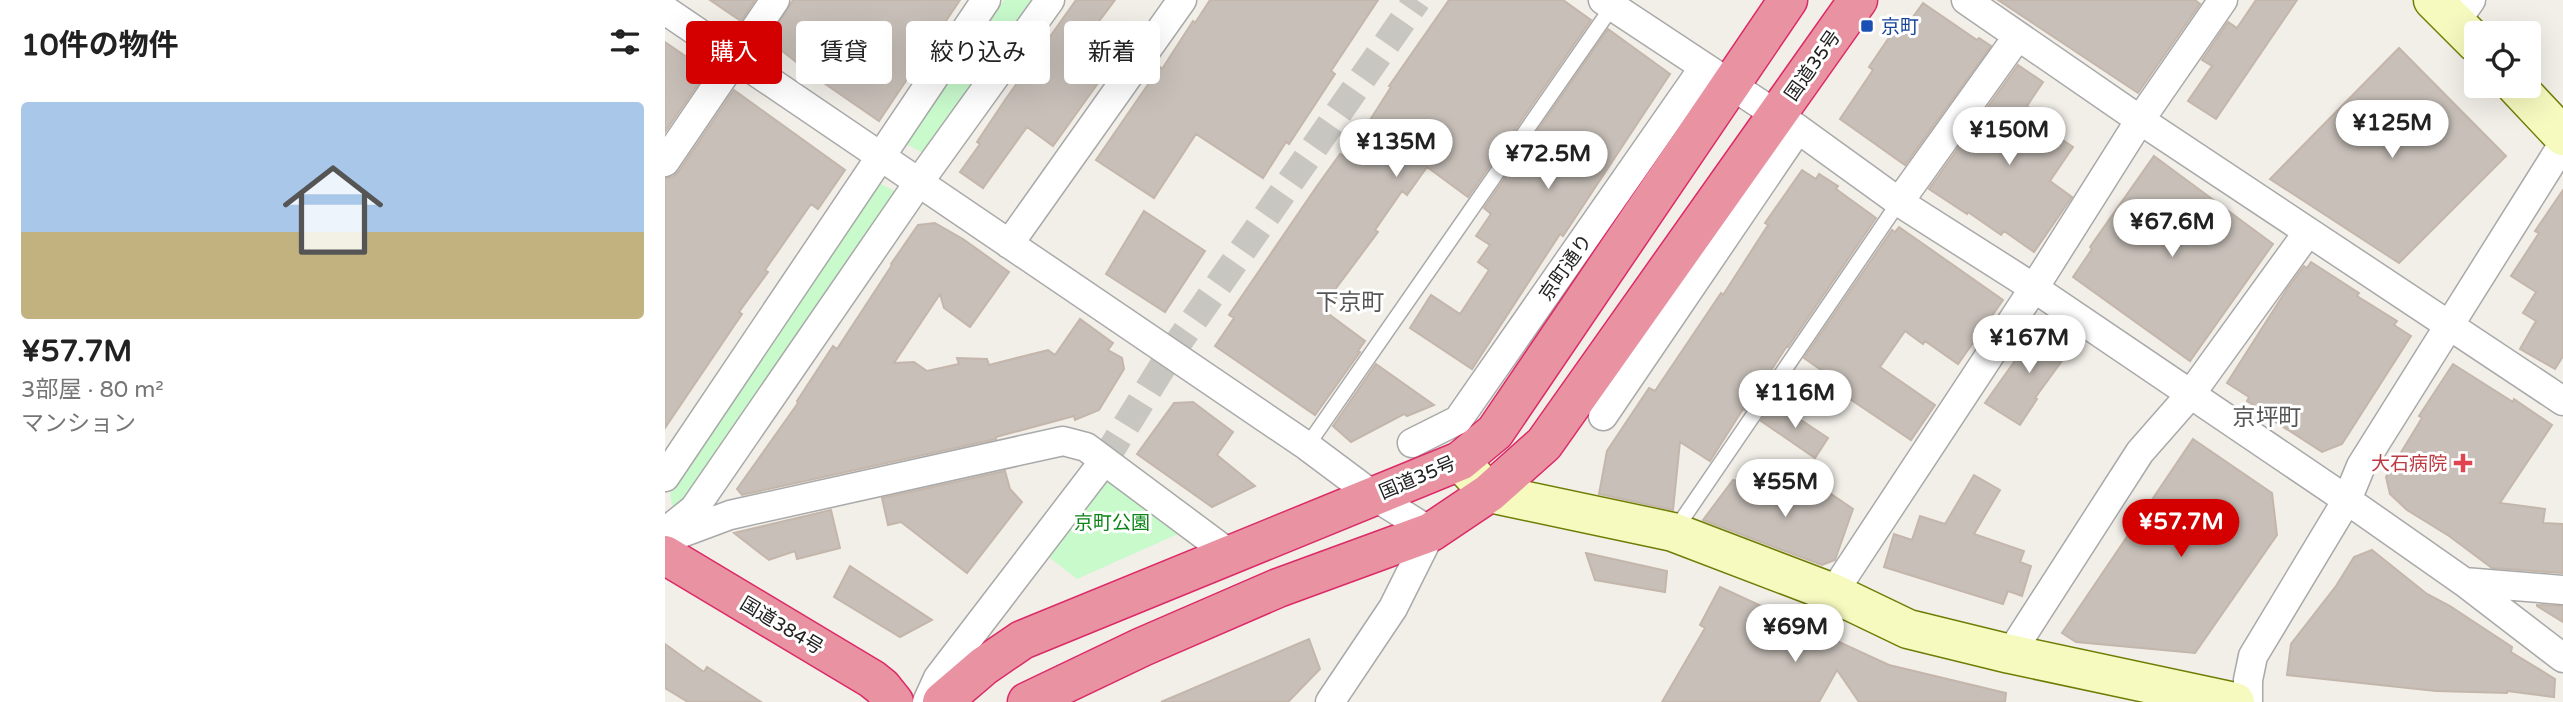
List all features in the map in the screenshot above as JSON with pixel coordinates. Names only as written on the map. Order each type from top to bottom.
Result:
[{"type":"highway","name":"国道35号","points":[[942,702],[984,666],[1022,640],[1460,461],[1495,432],[1717,76],[1788,0]]},
{"type":"highway","name":"国道35号","points":[[1027,702],[1142,647],[1278,588],[1431,532],[1489,493],[1544,444],[1788,122],[1858,0]]},
{"type":"highway","name":"国道384号","points":[[665,555],[872,679],[894,702]]},
{"type":"street","points":[[761,21],[775,0]]},
{"type":"street","points":[[665,477],[986,0]]},
{"type":"street","points":[[665,532],[694,509],[919,182],[1050,0]]},
{"type":"street","points":[[1009,244],[1182,0]]},
{"type":"street","points":[[1966,0],[2140,120],[2563,401]]},
{"type":"street","points":[[1833,593],[2034,288],[2140,120],[2223,0]]},
{"type":"street","points":[[1611,2],[1788,122],[1899,202],[2034,288],[2347,500],[2464,582],[2563,658]]},
{"type":"street","points":[[665,10],[686,24]]},
{"type":"street","points":[[1899,202],[2018,36]]},
{"type":"street","name":"京町通り","points":[[1412,443],[1458,420],[1717,76]]},
{"type":"street","points":[[665,162],[718,84]]},
{"type":"street","points":[[774,84],[1431,532],[1393,608],[1330,702]]},
{"type":"street","points":[[2527,98],[2563,136]]},
{"type":"street","points":[[1603,416],[1788,122]]},
{"type":"street","points":[[2248,702],[2248,680],[2253,656],[2347,500],[2361,466],[2563,144]]},
{"type":"street","points":[[2010,654],[2140,452],[2190,395],[2308,232]]},
{"type":"street","points":[[665,540],[730,515],[1063,441],[1086,447],[1231,555]]},
{"type":"street","points":[[927,702],[938,678],[1104,461]]},
{"type":"street","points":[[1460,461],[1489,493],[1673,532],[1833,593],[1907,629],[2235,702]]},
{"type":"street","points":[[2464,582],[2563,590]]},
{"type":"lane","points":[[1307,446],[1611,2]]},
{"type":"lane","points":[[1673,532],[1899,202]]},
{"type":"green space","points":[[1004,0],[1035,0],[1021,21],[990,21]]},
{"type":"green space","points":[[947,84],[976,84],[923,153],[906,144]]},
{"type":"green space","points":[[877,182],[897,192],[688,501],[677,507],[672,505],[670,494]]},
{"type":"green space","name":"京町公園","points":[[1113,477],[1189,529],[1077,579],[1041,551],[1088,487]]},
{"type":"building","points":[[710,0],[755,0],[741,21]]},
{"type":"building","points":[[793,0],[960,0],[946,21],[906,21],[906,81],[879,121],[825,84],[892,84],[892,21],[796,21],[796,62],[782,51],[782,21],[780,21]]},
{"type":"building","points":[[1076,0],[1115,0],[1099,21],[1064,21],[1064,84],[1097,84],[1053,146],[1027,127],[983,188],[960,172],[1016,84],[1050,84],[1050,37]]},
{"type":"building","points":[[1210,0],[1378,0],[1331,71],[1335,74],[1263,178],[1196,134],[1154,198],[1096,160],[1148,84],[1160,84],[1160,67],[1162,69],[1193,21],[1195,23]]},
{"type":"building","points":[[1449,0],[1563,0],[1591,20],[1468,197],[1427,167],[1407,195],[1402,191],[1375,230],[1378,232],[1334,291],[1338,295],[1326,312],[1365,341],[1315,415],[1215,346],[1234,318],[1229,315],[1340,154],[1344,156],[1370,120],[1391,87],[1389,86]]},
{"type":"building","points":[[1998,0],[2195,0],[2200,4],[2138,93]]},
{"type":"building","points":[[2256,0],[2297,0],[2216,119],[2188,101],[2212,66],[2202,60],[2228,22],[2237,28]]},
{"type":"building","points":[[1923,3],[1977,40],[1979,38],[1991,46],[1905,165],[1840,119],[1873,70],[1869,67],[1901,20],[1907,25]]},
{"type":"building","points":[[1608,29],[1670,74],[1563,236],[1560,234],[1472,369],[1410,328],[1431,295],[1460,314],[1489,270],[1478,262],[1490,245],[1476,236],[1491,214],[1484,208]]},
{"type":"building","points":[[665,42],[686,56],[686,84],[698,84],[665,132]]},
{"type":"building","points":[[2399,48],[2506,156],[2399,263],[2270,179]]},
{"type":"building","points":[[2018,65],[2043,82],[2027,106],[2040,115],[2036,122],[2073,147],[2050,181],[2072,197],[2034,252],[2004,231],[2001,235],[1929,189]]},
{"type":"building","points":[[734,90],[845,170],[818,209],[811,204],[765,270],[768,272],[739,312],[742,314],[665,428],[665,178],[673,177],[679,171]]},
{"type":"building","points":[[2154,156],[2273,244],[2190,361],[2073,277],[2092,249],[2090,247]]},
{"type":"building","points":[[1802,170],[1816,179],[1819,174],[1838,186],[1836,189],[1876,218],[1710,461],[1680,442],[1673,510],[1599,494],[1607,451],[1649,388],[1655,391],[1721,293],[1723,295],[1768,225],[1765,223]]},
{"type":"building","points":[[2563,190],[2563,356],[2555,369],[2520,349],[2536,321],[2523,313],[2536,292],[2511,276],[2539,233],[2535,231]]},
{"type":"building","points":[[1144,211],[1205,251],[1165,312],[1106,274]]},
{"type":"building","points":[[935,223],[963,239],[1009,272],[970,327],[944,308],[940,294],[894,363],[914,362],[927,371],[959,364],[957,358],[987,359],[989,365],[1048,350],[1055,355],[1080,319],[1113,343],[1108,350],[1122,358],[1124,369],[1099,410],[1075,420],[1074,416],[996,439],[742,495],[737,489],[798,403],[833,346],[837,349],[918,225]]},
{"type":"building","points":[[1899,227],[2003,300],[1958,364],[1905,331],[1880,367],[1935,405],[1911,440],[1844,395],[1848,389],[1804,358],[1892,230],[1895,232]]},
{"type":"building","points":[[2311,262],[2397,321],[2394,325],[2411,336],[2342,444],[2322,452],[2268,417],[2270,415],[2247,401],[2249,397],[2227,383],[2287,289],[2304,266],[2307,268]]},
{"type":"building","points":[[2041,324],[2072,347],[2035,398],[2037,399],[2020,425],[1985,403]]},
{"type":"building","points":[[1376,364],[1434,405],[1407,416],[1404,414],[1351,442],[1333,426]]},
{"type":"building","points":[[2453,364],[2513,402],[2514,399],[2552,425],[2500,503],[2545,509],[2543,523],[2563,524],[2563,573],[2492,568],[2449,536],[2407,510],[2390,494],[2386,477],[2422,418],[2419,416]]},
{"type":"building","points":[[1193,402],[1233,432],[1217,455],[1255,486],[1212,507],[1137,454],[1174,403]]},
{"type":"building","points":[[1774,402],[1828,438],[1815,458],[1761,421]]},
{"type":"building","points":[[2193,439],[2272,493],[2277,535],[2195,653],[2076,642],[2062,633]]},
{"type":"building","points":[[1005,471],[1010,489],[1022,502],[967,573],[901,522],[888,525],[882,498]]},
{"type":"building","points":[[1974,475],[2000,490],[1974,534],[2024,551],[2020,562],[2031,566],[2022,596],[2008,591],[2003,604],[1884,567],[1894,534],[1912,540],[1920,516],[1945,524]]},
{"type":"building","points":[[1809,479],[1853,509],[1835,560],[1822,565],[1703,520],[1733,480],[1796,497]]},
{"type":"building","points":[[831,510],[840,548],[797,559],[795,551],[769,560],[734,533]]},
{"type":"building","points":[[2372,550],[2427,594],[2512,647],[2511,652],[2555,679],[2554,697],[2507,691],[2436,691],[2287,675],[2291,644],[2336,586],[2354,557]]},
{"type":"building","points":[[1586,553],[1667,571],[1665,592],[1595,580]]},
{"type":"building","points":[[850,566],[932,620],[900,637],[834,597]]},
{"type":"building","points":[[1720,587],[1889,665],[2006,693],[2005,702],[1859,702],[1837,670],[1819,702],[1662,702],[1705,628],[1700,625]]},
{"type":"building","points":[[2537,606],[2563,606],[2563,622]]},
{"type":"building","points":[[1309,639],[1320,669],[1288,702],[1161,702]]},
{"type":"building","points":[[665,644],[704,672],[707,667],[761,702],[688,702],[665,688]]},
{"type":"tunnel","points":[[1104,461],[1171,353],[1417,0]]},
{"type":"place","name":"京町","points":[[1867,26]]},
{"type":"place","name":"大石病院","points":[[2463,463]]},
{"type":"district","name":"下京町","points":[[1350,302]]},
{"type":"district","name":"京坪町","points":[[2267,417]]}]
